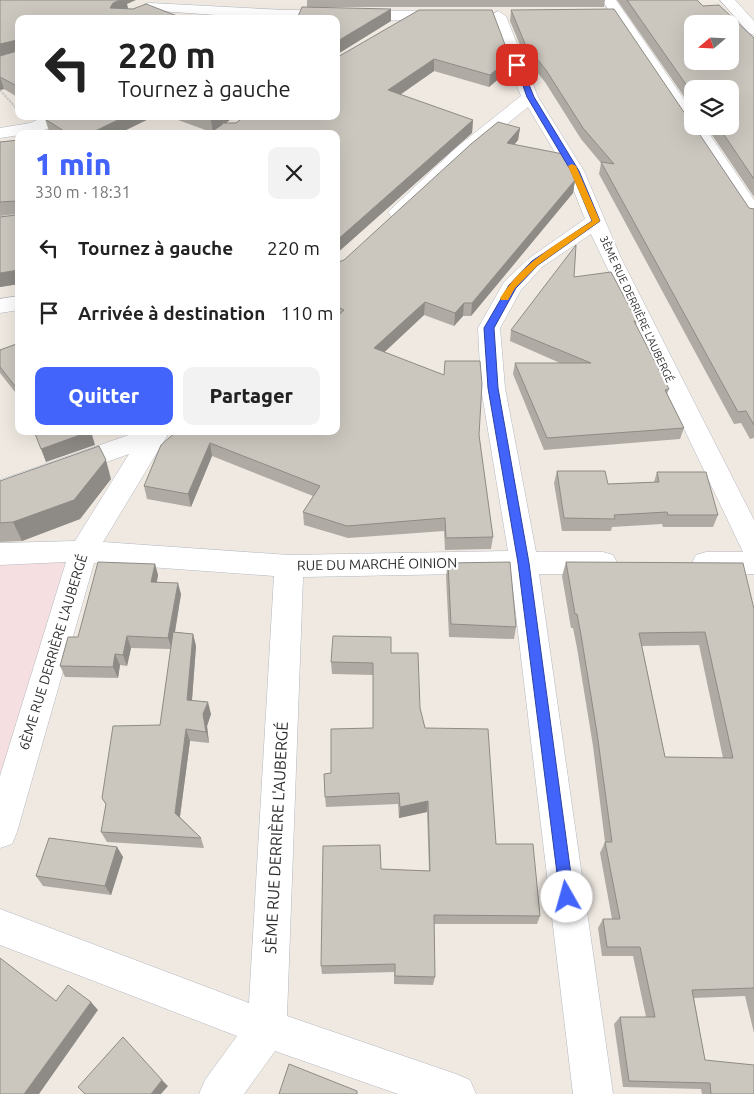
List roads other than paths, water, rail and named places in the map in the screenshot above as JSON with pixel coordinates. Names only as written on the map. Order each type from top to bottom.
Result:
[{"type":"street","points":[[136,13],[168,0]]},
{"type":"street","points":[[727,0],[754,30]]},
{"type":"street","points":[[150,7],[255,15]]},
{"type":"street","points":[[605,7],[619,13],[684,111]]},
{"type":"street","points":[[392,30],[415,15]]},
{"type":"street","points":[[340,16],[461,16]]},
{"type":"street","name":"3ÈME RUE DERRIÈRE L'AUBERGÉ","points":[[498,16],[530,97],[575,171],[611,258],[754,547]]},
{"type":"street","points":[[383,227],[463,151],[530,97]]},
{"type":"street","points":[[20,130],[34,128],[52,120]]},
{"type":"street","points":[[0,133],[15,131]]},
{"type":"street","points":[[701,135],[754,215]]},
{"type":"street","points":[[592,1094],[524,563],[493,388],[489,328],[512,287],[535,263],[596,221]]},
{"type":"street","points":[[0,306],[15,304]]},
{"type":"street","points":[[0,490],[153,435]]},
{"type":"street","name":"6ÈME RUE DERRIÈRE L'AUBERGÉ","points":[[0,832],[83,551],[155,435]]},
{"type":"street","name":"RUE DU MARCHÉ OINION","points":[[0,554],[83,551],[289,566],[465,562],[629,563]]},
{"type":"street","points":[[677,563],[754,563]]},
{"type":"street","name":"5ÈME RUE DERRIÈRE L'AUBERGÉ","points":[[267,1029],[289,566]]},
{"type":"street","points":[[0,927],[160,986],[267,1029],[456,1094]]},
{"type":"street","points":[[219,1094],[267,1029]]}]
